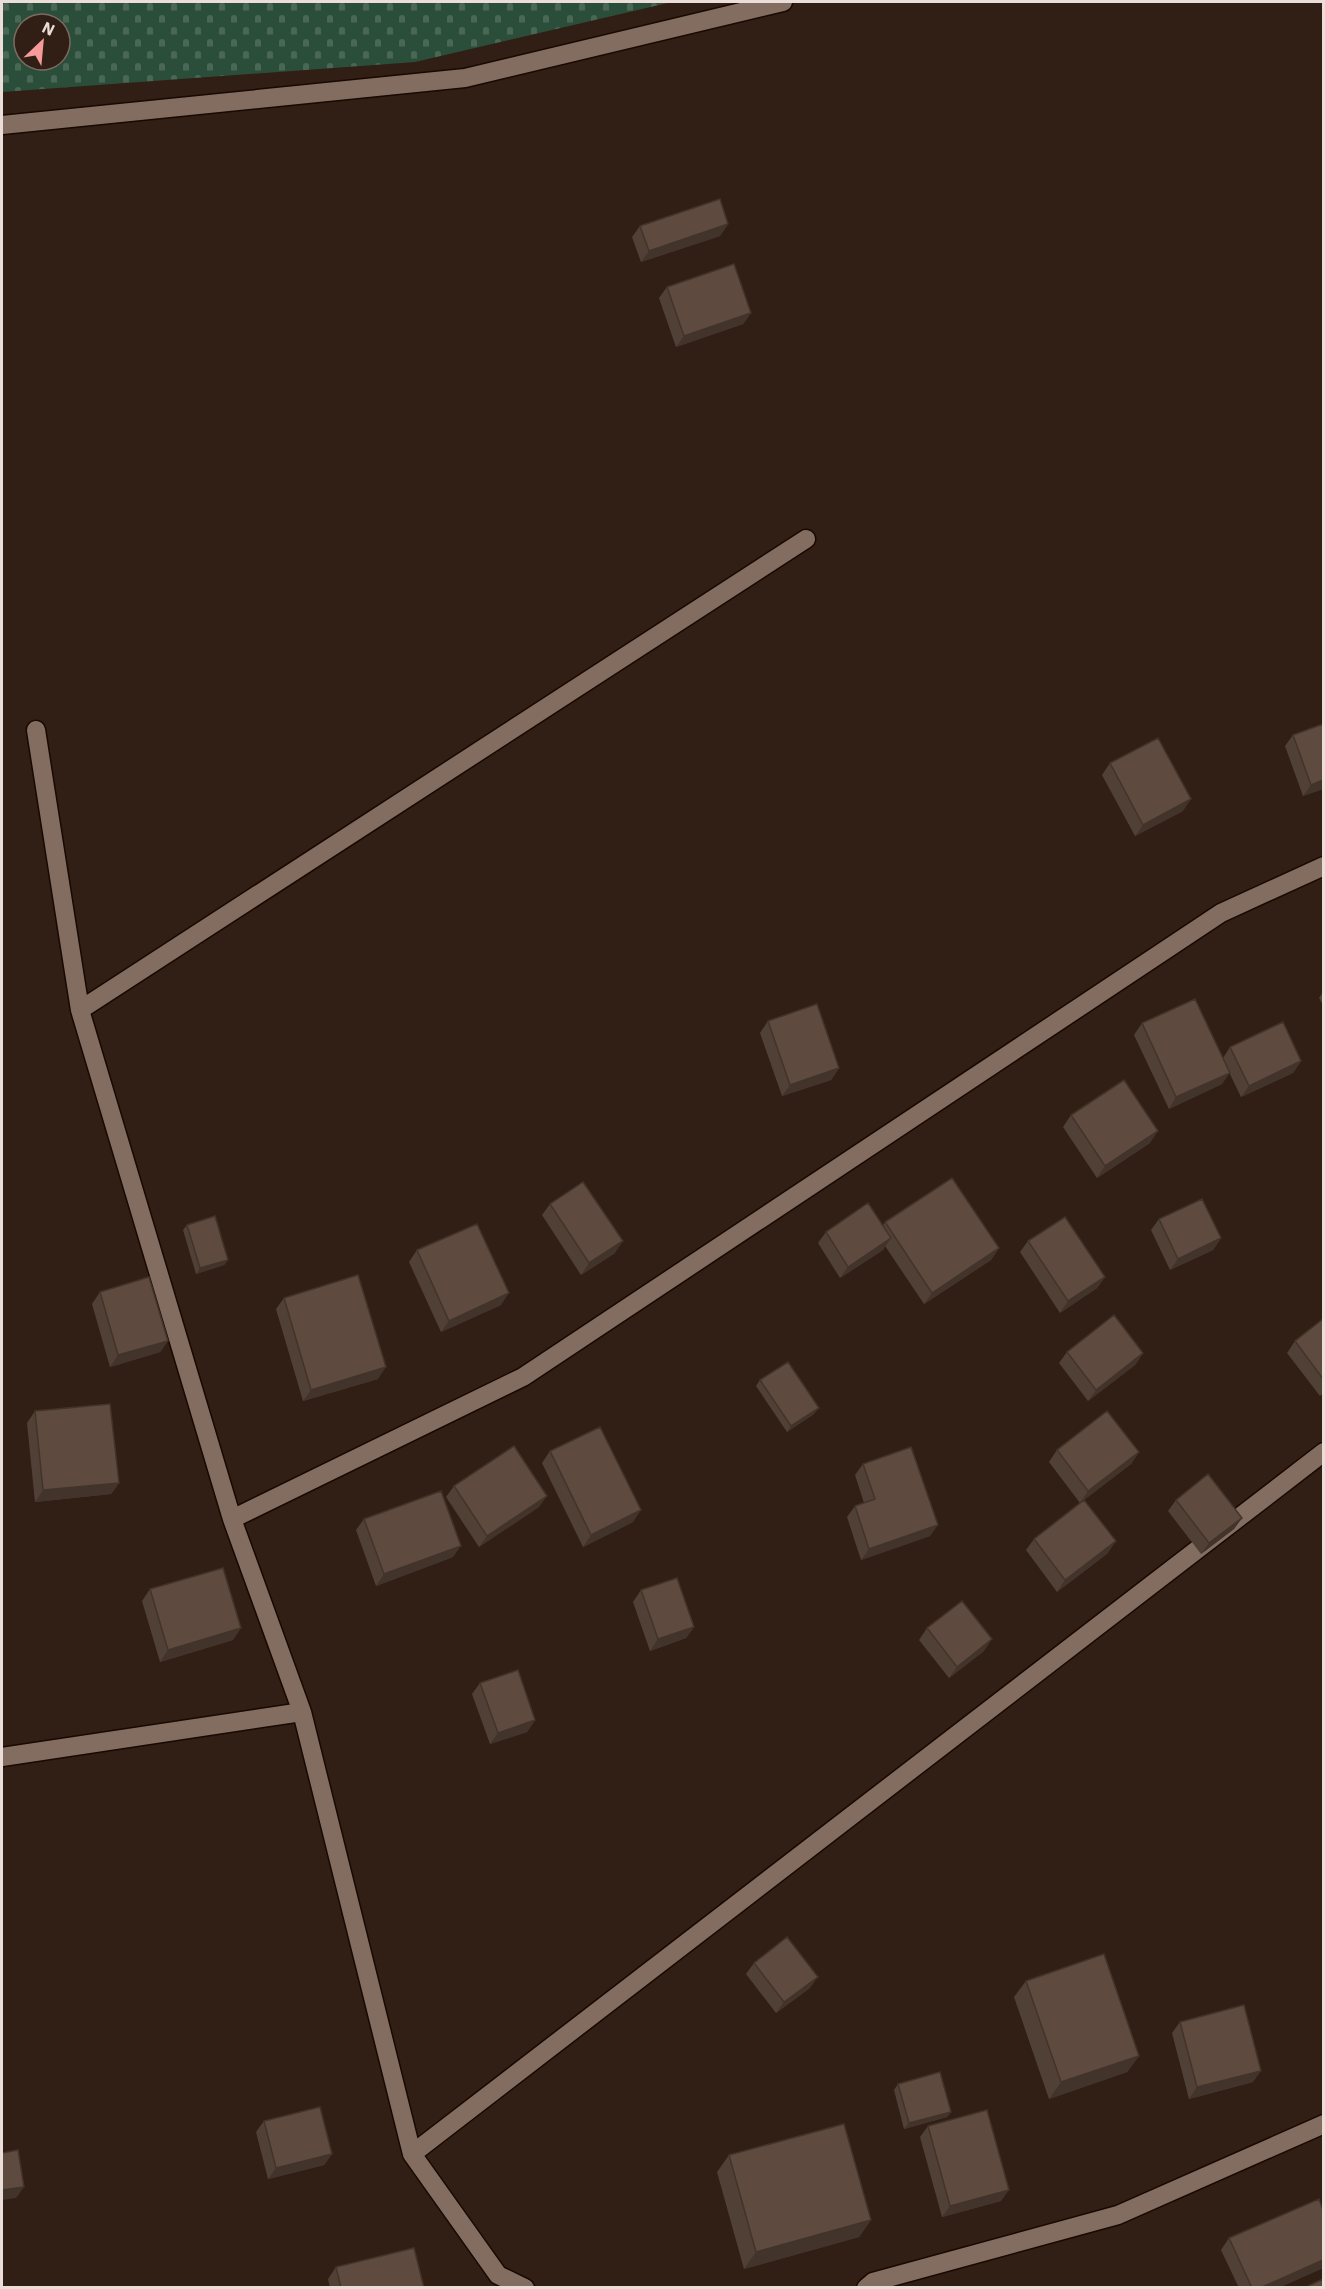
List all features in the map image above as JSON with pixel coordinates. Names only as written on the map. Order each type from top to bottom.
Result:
[{"type":"lane","points":[[2,125],[465,78],[783,2]]},
{"type":"lane","points":[[80,1010],[806,538]]},
{"type":"lane","points":[[36,730],[80,1010],[232,1519],[302,1712],[412,2154],[498,2275],[525,2288]]},
{"type":"lane","points":[[232,1519],[523,1377],[1221,913],[1323,866]]},
{"type":"lane","points":[[412,2154],[1323,1452]]},
{"type":"lane","points":[[2,1757],[302,1712]]},
{"type":"lane","points":[[866,2288],[873,2282],[1118,2215],[1323,2124]]},
{"type":"green space","points":[[2,2],[672,2],[415,62],[2,92]]},
{"type":"building","points":[[720,199],[728,224],[649,251],[640,226]]},
{"type":"building","points":[[734,264],[751,313],[684,336],[667,287]]},
{"type":"building","points":[[1323,724],[1323,780],[1311,785],[1293,735]]},
{"type":"building","points":[[1158,738],[1191,799],[1143,825],[1110,763]]},
{"type":"building","points":[[1195,999],[1230,1073],[1176,1097],[1142,1023]]},
{"type":"building","points":[[817,1004],[839,1068],[790,1085],[768,1021]]},
{"type":"building","points":[[1283,1022],[1301,1061],[1249,1086],[1230,1047]]},
{"type":"building","points":[[1124,1080],[1158,1131],[1105,1166],[1071,1115]]},
{"type":"building","points":[[952,1178],[999,1248],[932,1293],[885,1222]]},
{"type":"building","points":[[583,1182],[623,1241],[589,1263],[550,1204]]},
{"type":"building","points":[[1202,1199],[1221,1238],[1178,1259],[1159,1219]]},
{"type":"building","points":[[868,1203],[891,1238],[848,1267],[826,1232]]},
{"type":"building","points":[[215,1216],[228,1260],[200,1268],[187,1225]]},
{"type":"building","points":[[1065,1217],[1105,1277],[1068,1301],[1028,1241]]},
{"type":"building","points":[[477,1224],[509,1293],[449,1321],[417,1250]]},
{"type":"building","points":[[358,1275],[386,1367],[311,1390],[284,1298]]},
{"type":"building","points":[[149,1277],[168,1341],[118,1355],[100,1292]]},
{"type":"building","points":[[1114,1315],[1143,1353],[1096,1390],[1067,1352]]},
{"type":"building","points":[[1323,1319],[1323,1379],[1295,1341]]},
{"type":"building","points":[[788,1362],[819,1408],[791,1426],[760,1380]]},
{"type":"building","points":[[110,1404],[119,1483],[43,1490],[35,1411]]},
{"type":"building","points":[[1107,1411],[1139,1452],[1088,1491],[1057,1450]]},
{"type":"building","points":[[600,1427],[641,1510],[591,1535],[550,1451]]},
{"type":"building","points":[[514,1446],[547,1496],[487,1536],[454,1486]]},
{"type":"building","points":[[911,1447],[938,1525],[869,1549],[855,1506],[875,1499],[863,1464]]},
{"type":"building","points":[[1208,1474],[1242,1518],[1209,1543],[1176,1500]]},
{"type":"building","points":[[441,1491],[461,1546],[384,1574],[364,1519]]},
{"type":"building","points":[[1084,1500],[1116,1541],[1065,1580],[1034,1539]]},
{"type":"building","points":[[223,1568],[241,1628],[168,1650],[150,1589]]},
{"type":"building","points":[[677,1578],[694,1627],[658,1639],[641,1590]]},
{"type":"building","points":[[962,1601],[992,1639],[957,1667],[927,1628]]},
{"type":"building","points":[[518,1670],[535,1720],[498,1733],[480,1683]]},
{"type":"building","points":[[787,1937],[818,1977],[784,2002],[754,1963]]},
{"type":"building","points":[[1104,1954],[1139,2056],[1061,2082],[1026,1981]]},
{"type":"building","points":[[1244,2005],[1261,2071],[1197,2087],[1180,2022]]},
{"type":"building","points":[[940,2072],[951,2112],[909,2123],[898,2084]]},
{"type":"building","points":[[320,2107],[332,2154],[276,2168],[264,2121]]},
{"type":"building","points":[[987,2110],[1009,2190],[950,2206],[928,2126]]},
{"type":"building","points":[[844,2124],[871,2220],[756,2252],[729,2155]]},
{"type":"building","points":[[18,2150],[24,2187],[2,2190],[2,2153]]},
{"type":"building","points":[[1319,2199],[1323,2210],[1323,2260],[1260,2288],[1252,2288],[1229,2238]]},
{"type":"building","points":[[414,2248],[424,2288],[341,2288],[336,2267]]},
{"type":"building","points":[[1323,2279],[1323,2288],[1308,2288],[1308,2286]]}]
